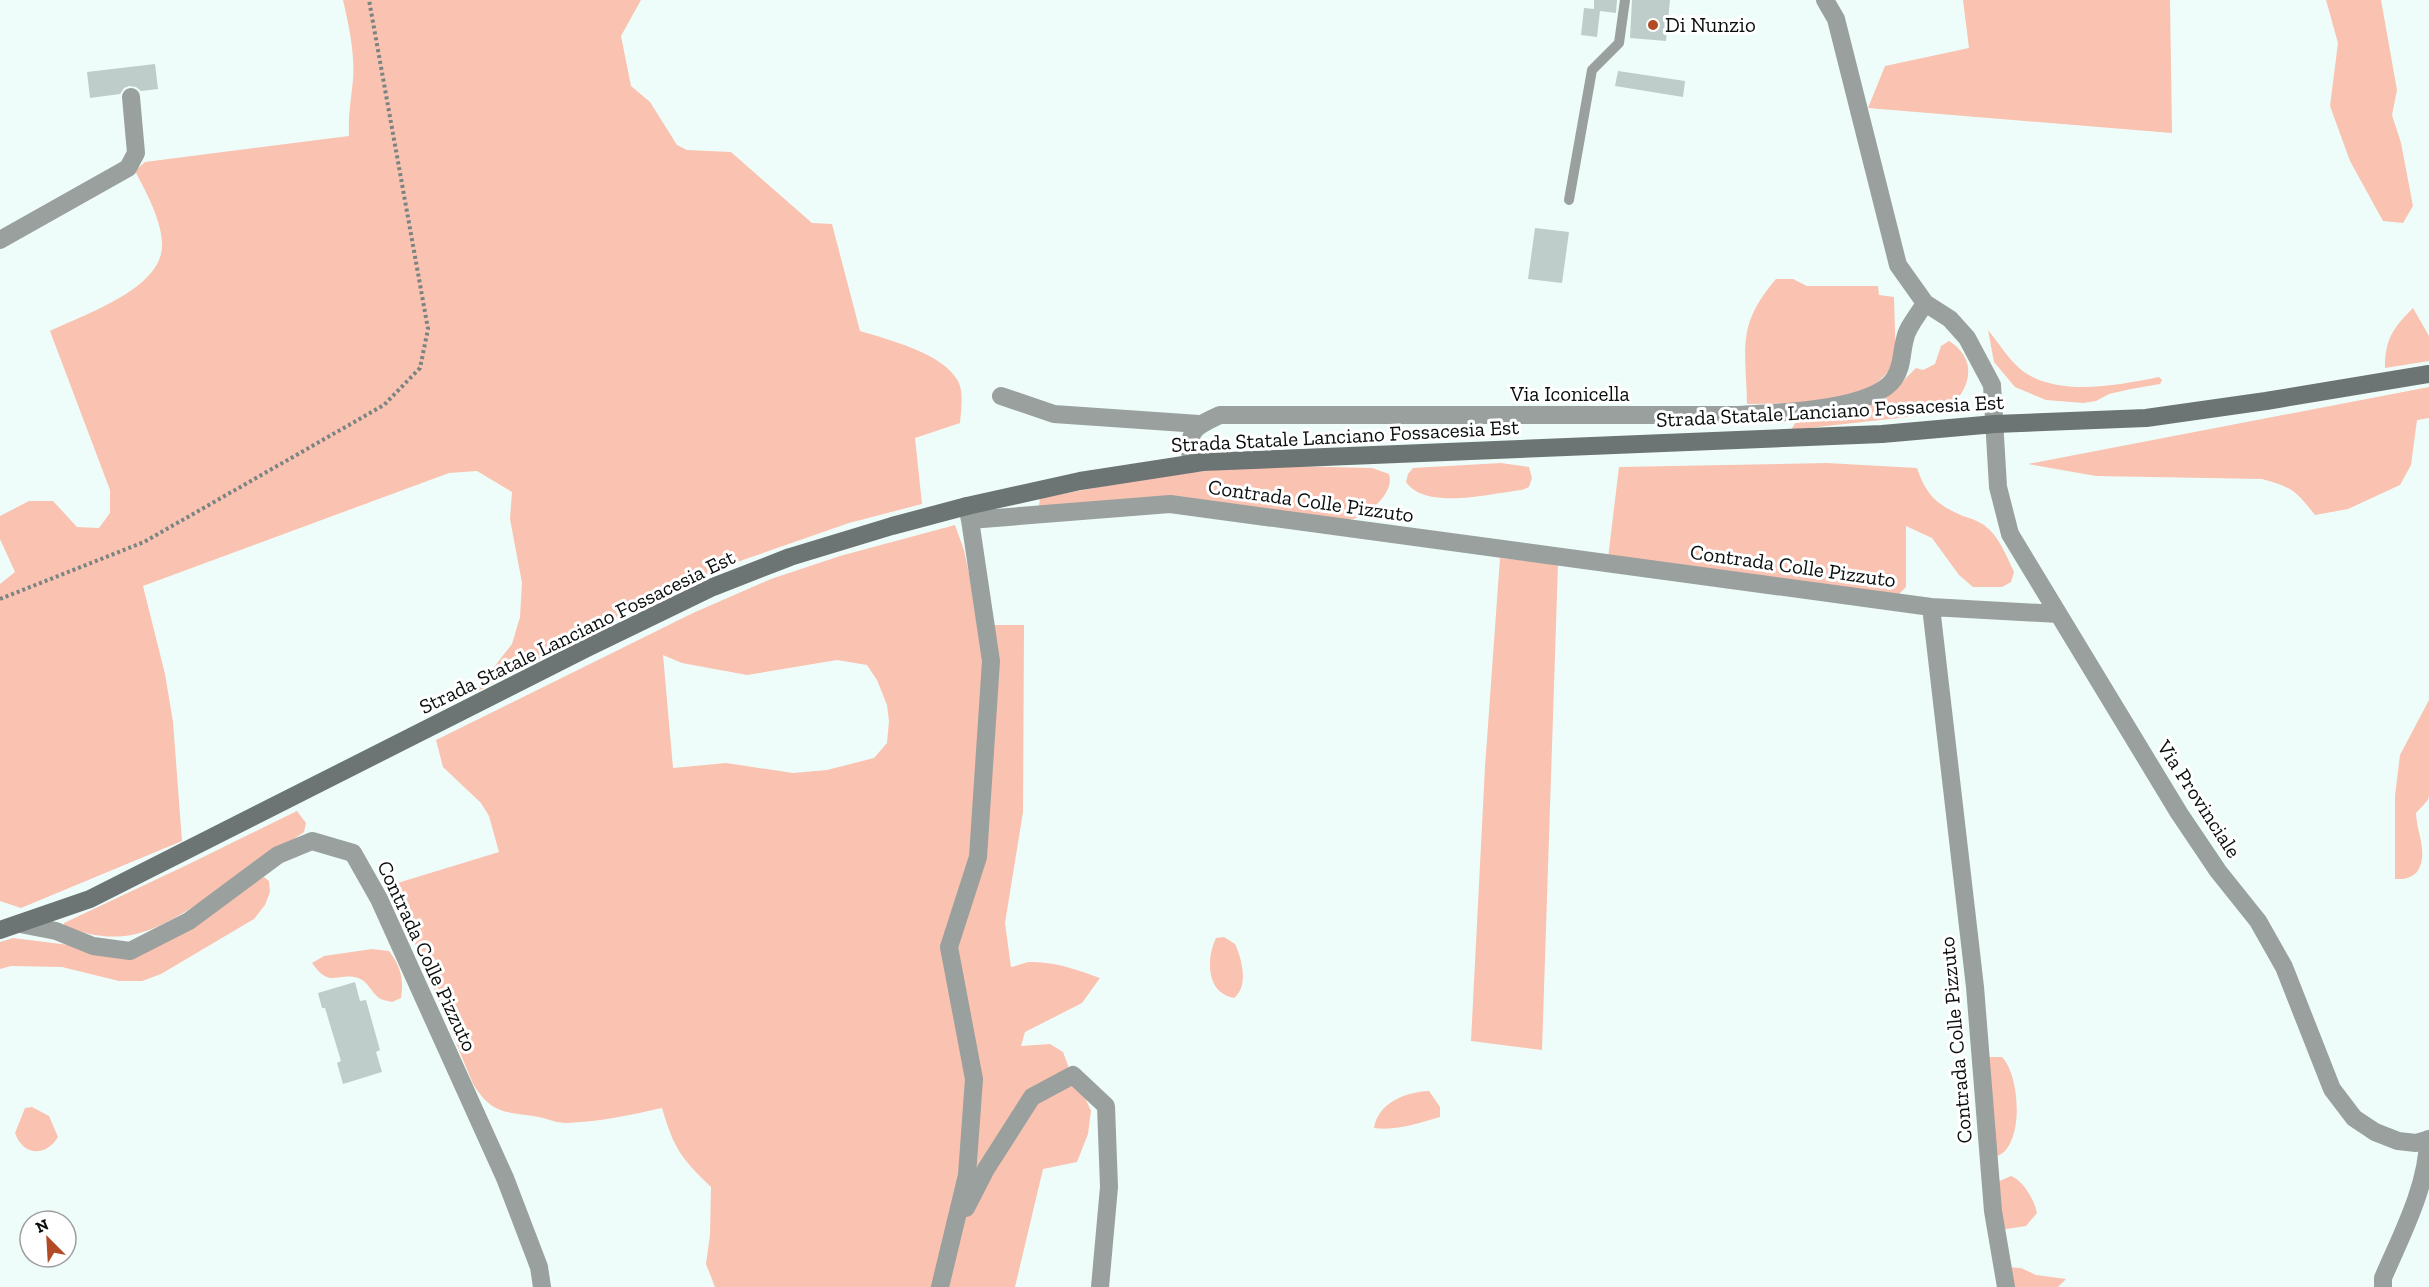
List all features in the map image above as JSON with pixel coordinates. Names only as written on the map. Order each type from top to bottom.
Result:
[{"type":"main road","name":"Strada Statale Lanciano Fossacesia Est","points":[[0,930],[90,899],[671,606],[790,557],[876,530],[968,513],[1080,481],[1191,464],[1882,434],[1995,424],[2146,418],[2429,374]]},
{"type":"street","points":[[1825,0],[1836,19],[1898,265],[1925,303]]},
{"type":"street","points":[[0,240],[128,168],[136,153],[132,97]]},
{"type":"street","name":"Via Provinciale","points":[[1925,303],[1950,319],[1967,338],[1992,385],[1998,487],[2010,534],[2179,813],[2218,871],[2258,921],[2284,967],[2332,1089],[2354,1118],[2375,1132],[2398,1141],[2416,1143],[2429,1139]]},
{"type":"street","name":"Via Iconicella","points":[[1199,424],[1220,415],[1725,415],[1812,410],[1853,401],[1878,392],[1893,381],[1901,366],[1905,337],[1925,303]]},
{"type":"street","points":[[1001,396],[1054,414],[1199,424],[1190,438],[1191,464]]},
{"type":"street","name":"Contrada Colle Pizzuto","points":[[968,513],[1170,504],[1931,607],[1975,987],[1993,1211],[2006,1287]]},
{"type":"street","points":[[940,1287],[967,1175],[974,1079],[949,947],[978,857],[991,661],[968,513]]},
{"type":"street","points":[[1931,607],[2058,614]]},
{"type":"street","name":"Contrada Colle Pizzuto","points":[[20,924],[56,931],[93,946],[130,951],[189,921],[278,855],[312,841],[353,853],[379,899],[505,1178],[539,1267],[542,1287]]},
{"type":"street","points":[[952,1234],[986,1169],[1032,1097],[1073,1075],[1106,1106],[1110,1187],[1100,1287]]},
{"type":"street","points":[[2383,1287],[2383,1278],[2425,1174],[2429,1139]]},
{"type":"lane","points":[[1569,200],[1592,70],[1619,43],[1625,0]]},
{"type":"path","points":[[0,599],[144,542],[384,405],[420,368],[428,329],[369,0]]},
{"type":"shaded area","points":[[343,0],[641,0],[621,36],[631,86],[650,102],[677,145],[687,150],[731,152],[812,223],[832,224],[860,331],[900,343],[928,355],[951,371],[961,391],[960,423],[915,438],[922,504],[849,523],[740,561],[669,591],[474,693],[512,644],[520,617],[522,583],[510,519],[512,492],[477,471],[449,473],[143,586],[165,674],[173,722],[182,841],[21,908],[0,901],[0,584],[15,572],[0,539],[0,516],[29,501],[53,501],[77,527],[99,528],[110,513],[110,490],[50,331],[115,301],[131,291],[155,268],[161,254],[161,233],[145,189],[135,171],[145,162],[349,136],[353,60]]},
{"type":"shaded area","points":[[1963,0],[2170,0],[2172,133],[1868,108],[1885,66],[1969,48]]},
{"type":"shaded area","points":[[2326,0],[2381,0],[2397,90],[2392,115],[2401,143],[2413,206],[2403,223],[2383,221],[2350,161],[2330,106],[2338,43]]},
{"type":"shaded area","points":[[1776,279],[1793,279],[1807,286],[1878,286],[1879,295],[1894,297],[1896,364],[1876,384],[1861,391],[1814,403],[1747,404],[1745,352],[1749,324],[1754,310]]},
{"type":"shaded area","points":[[2413,308],[2429,336],[2429,361],[2385,368],[2385,358],[2392,335]]},
{"type":"shaded area","points":[[1988,330],[2019,368],[2039,380],[2072,387],[2090,387],[2159,377],[2162,380],[2160,384],[2109,394],[2096,401],[2083,403],[2046,400],[2015,387],[1994,362]]},
{"type":"shaded area","points":[[1949,341],[1965,358],[1968,377],[1959,397],[1943,413],[1791,430],[1800,415],[1868,406],[1886,398],[1916,368],[1923,370],[1935,364],[1941,346]]},
{"type":"shaded area","points":[[2429,387],[2429,418],[2417,420],[2411,465],[2400,485],[2348,509],[2315,515],[2293,491],[2262,479],[2096,476],[2028,464]]},
{"type":"shaded area","points":[[1501,463],[1529,467],[1532,478],[1529,487],[1477,496],[1444,498],[1428,496],[1415,491],[1406,482],[1413,468]]},
{"type":"shaded area","points":[[1827,463],[1917,468],[1924,485],[1939,503],[1982,524],[1994,535],[2002,546],[2014,572],[2011,582],[2002,587],[1973,587],[1959,575],[1932,538],[1906,526],[1906,587],[1899,594],[1608,558],[1619,467]]},
{"type":"shaded area","points":[[1289,466],[1372,468],[1389,474],[1390,481],[1385,495],[1367,512],[1353,519],[1339,521],[1039,506],[1040,498],[1142,479],[1213,470]]},
{"type":"shaded area","points":[[955,525],[964,550],[978,617],[993,625],[1024,625],[1023,812],[1005,923],[1011,967],[1029,962],[1048,963],[1100,978],[1082,1003],[1025,1032],[1021,1046],[1050,1044],[1063,1052],[1073,1079],[1083,1093],[1091,1111],[1088,1134],[1077,1162],[1043,1169],[1015,1287],[715,1287],[706,1264],[710,1235],[711,1187],[680,1152],[670,1134],[662,1108],[602,1120],[566,1123],[501,1110],[487,1102],[473,1084],[391,885],[499,852],[489,816],[481,803],[443,767],[436,740],[693,613],[771,579],[840,556]],"holes":[[[663,655],[682,663],[747,675],[837,660],[867,665],[877,680],[887,705],[889,721],[887,743],[874,758],[827,770],[793,773],[726,763],[673,768]]]},
{"type":"shaded area","points":[[1500,558],[1558,564],[1542,1050],[1471,1041],[1485,767]]},
{"type":"shaded area","points":[[2429,700],[2429,795],[2428,800],[2416,813],[2422,858],[2417,872],[2407,878],[2395,879],[2395,796],[2400,755]]},
{"type":"shaded area","points":[[297,811],[306,823],[304,832],[193,907],[159,926],[136,934],[117,937],[90,934],[64,926],[64,923]]},
{"type":"shaded area","points":[[264,877],[269,881],[270,892],[265,905],[254,919],[161,974],[142,981],[119,981],[62,967],[11,966],[0,969],[0,942],[13,938],[69,945],[116,955]]},
{"type":"shaded area","points":[[1224,937],[1235,944],[1242,965],[1243,980],[1239,993],[1234,998],[1218,989],[1211,974],[1213,946],[1216,938]]},
{"type":"shaded area","points":[[372,949],[389,951],[393,957],[401,973],[401,998],[392,1002],[379,998],[361,979],[329,978],[318,971],[312,963],[324,956]]},
{"type":"shaded area","points":[[1986,1057],[2002,1057],[2013,1080],[2016,1095],[2017,1112],[2011,1142],[2004,1152],[1994,1157]]},
{"type":"shaded area","points":[[1429,1091],[1440,1107],[1440,1117],[1400,1127],[1374,1128],[1381,1112],[1394,1100]]},
{"type":"shaded area","points":[[32,1107],[49,1116],[58,1137],[53,1144],[41,1151],[29,1150],[23,1146],[15,1133],[25,1108]]},
{"type":"shaded area","points":[[2011,1176],[2028,1192],[2037,1213],[2026,1226],[2000,1230],[1995,1183]]},
{"type":"shaded area","points":[[2005,1267],[2021,1268],[2036,1275],[2066,1279],[2058,1287],[2010,1287]]},
{"type":"building","points":[[1594,0],[1617,0],[1616,13],[1600,11],[1597,37],[1581,35],[1584,8],[1594,9]]},
{"type":"building","points":[[1632,0],[1670,0],[1666,41],[1630,38]]},
{"type":"building","points":[[155,64],[158,89],[141,91],[129,86],[124,88],[120,94],[90,98],[87,72]]},
{"type":"building","points":[[1618,71],[1685,81],[1683,97],[1615,86]]},
{"type":"building","points":[[1535,228],[1569,232],[1562,283],[1528,279]]},
{"type":"building","points":[[355,982],[360,1001],[366,1000],[380,1050],[376,1052],[382,1072],[343,1084],[337,1063],[341,1061],[325,1008],[322,1008],[318,993]]},
{"type":"place","name":"Di Nunzio","points":[[1653,25]]}]
